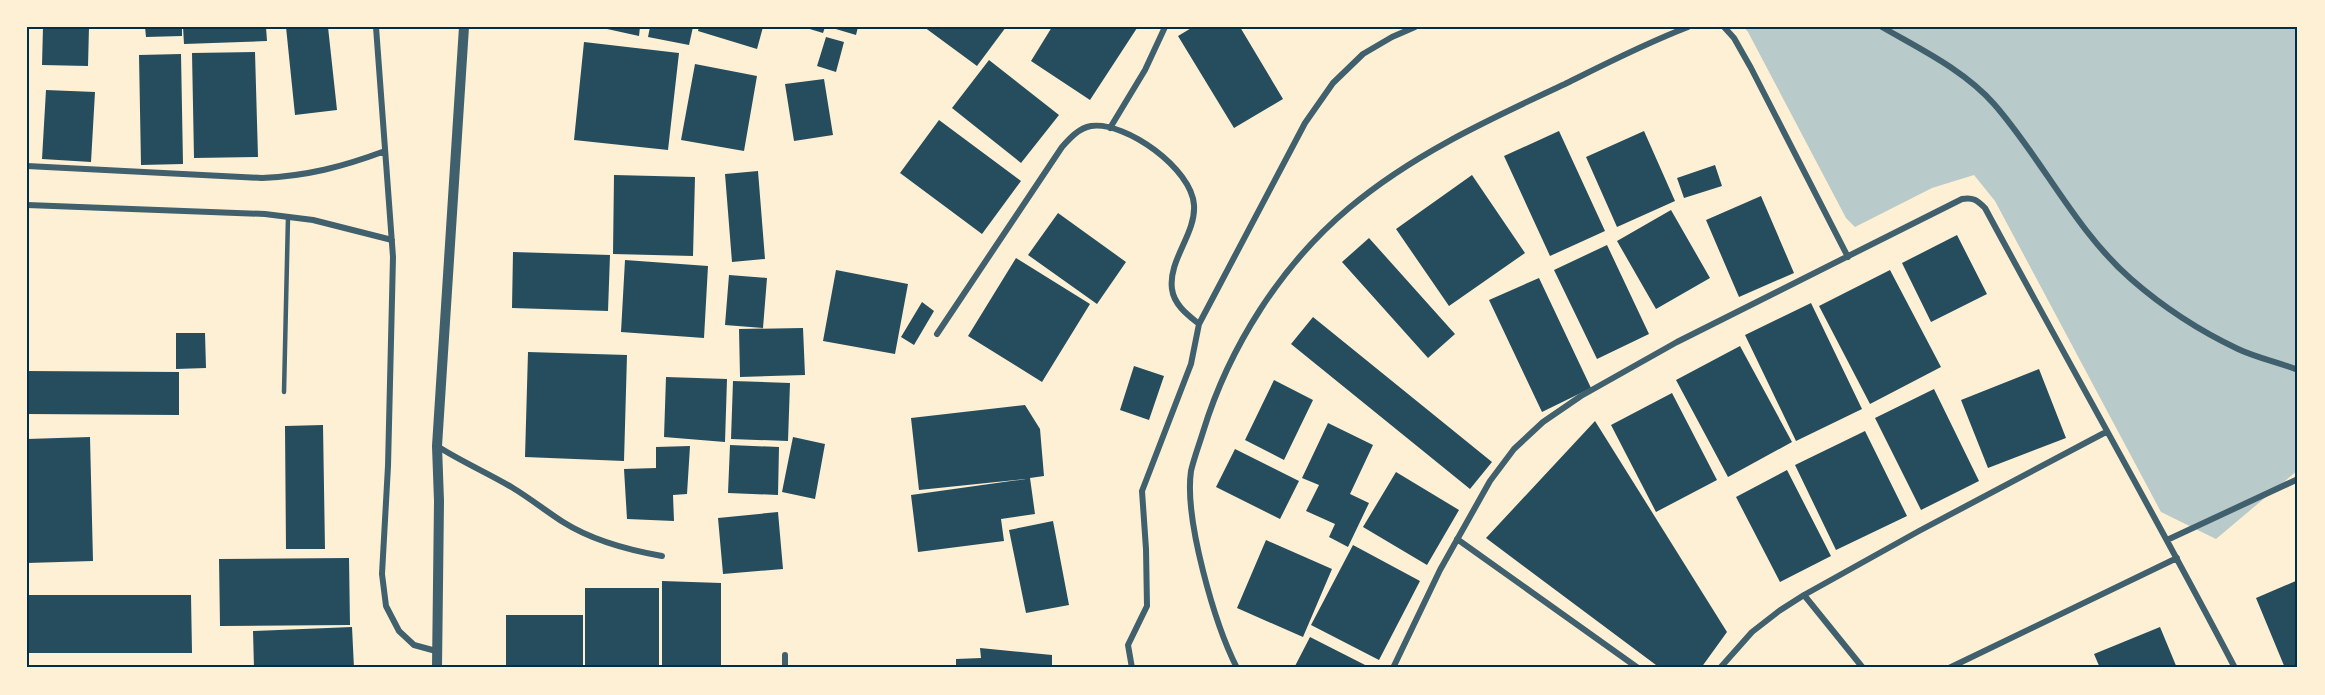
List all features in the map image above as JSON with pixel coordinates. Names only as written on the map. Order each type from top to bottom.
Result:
[{"type":"street","points":[[376,27],[392,240],[388,466],[382,574],[384,596],[386,606],[399,631],[414,645],[436,651]]},
{"type":"street","points":[[437,668],[439,501],[436,446],[464,27]]},
{"type":"street","points":[[1110,128],[1145,70],[1165,27]]},
{"type":"street","points":[[1132,668],[1128,645],[1147,606],[1142,491],[1191,364],[1199,324],[1305,123],[1333,83],[1363,54],[1415,27]]},
{"type":"street","points":[[1237,668],[1225,641],[1208,589],[1198,548],[1192,505],[1191,471],[1211,406],[1234,357],[1265,303],[1285,274],[1349,208],[1402,169],[1455,137],[1688,27]]},
{"type":"street","points":[[1724,27],[1734,38],[1752,68],[1848,257]]},
{"type":"street","points":[[1882,27],[1949,66],[1992,103],[2024,142],[2096,243],[2131,279],[2200,329],[2240,350],[2298,370]]},
{"type":"street","points":[[938,334],[1062,147],[1078,131],[1092,126],[1110,128],[1132,136],[1169,161],[1191,192],[1194,205],[1193,217],[1171,279],[1176,303],[1199,324]]},
{"type":"street","points":[[27,166],[262,178],[295,177],[323,172],[385,152]]},
{"type":"street","points":[[1393,668],[1440,570],[1490,481],[1515,448],[1543,422],[1581,396],[1677,342],[1962,199],[1969,198],[1979,201],[1985,208],[2235,668]]},
{"type":"street","points":[[27,205],[265,214],[343,227],[392,240]]},
{"type":"street","points":[[1720,668],[1752,632],[1779,610],[1890,546],[2106,432]]},
{"type":"street","points":[[436,446],[516,490],[564,524],[628,550],[662,556]]},
{"type":"street","points":[[2167,540],[2298,479]]},
{"type":"street","points":[[1457,539],[1638,668]]},
{"type":"street","points":[[1949,668],[2177,558]]},
{"type":"street","points":[[1804,595],[1863,668]]},
{"type":"street","points":[[785,655],[785,668]]},
{"type":"lane","points":[[284,392],[288,217]]},
{"type":"shaded area","points":[[1744,27],[2298,27],[2298,470],[2216,539],[2161,512],[1995,201],[1974,175],[1932,188],[1855,227],[1846,218]]},
{"type":"building","points":[[43,27],[89,27],[88,66],[42,65]]},
{"type":"building","points":[[145,27],[182,27],[182,36],[146,37]]},
{"type":"building","points":[[183,27],[266,27],[267,41],[184,44]]},
{"type":"building","points":[[286,27],[328,27],[337,110],[295,115]]},
{"type":"building","points":[[598,27],[640,27],[639,36]]},
{"type":"building","points":[[650,27],[693,27],[689,45],[648,37]]},
{"type":"building","points":[[699,27],[763,27],[757,49],[698,31]]},
{"type":"building","points":[[803,27],[825,27],[823,33]]},
{"type":"building","points":[[829,27],[858,27],[856,35]]},
{"type":"building","points":[[924,27],[1006,27],[977,66]]},
{"type":"building","points":[[1052,27],[1137,28],[1090,100],[1031,61]]},
{"type":"building","points":[[1193,27],[1240,27],[1283,99],[1234,128],[1178,36]]},
{"type":"building","points":[[826,37],[844,42],[836,72],[817,66]]},
{"type":"building","points":[[584,42],[679,53],[668,150],[574,140]]},
{"type":"building","points":[[255,52],[258,157],[194,158],[192,53]]},
{"type":"building","points":[[181,54],[183,164],[141,165],[139,55]]},
{"type":"building","points":[[989,60],[1059,115],[1021,163],[952,108]]},
{"type":"building","points":[[695,64],[757,76],[744,151],[681,140]]},
{"type":"building","points":[[824,79],[833,135],[794,141],[785,84]]},
{"type":"building","points":[[46,90],[95,92],[91,162],[42,159]]},
{"type":"building","points":[[939,120],[1021,181],[982,234],[900,173]]},
{"type":"building","points":[[1559,131],[1605,231],[1550,256],[1504,156]]},
{"type":"building","points":[[1644,131],[1675,201],[1617,227],[1586,157]]},
{"type":"building","points":[[1715,165],[1722,186],[1684,198],[1677,178]]},
{"type":"building","points":[[758,171],[765,259],[732,262],[725,174]]},
{"type":"building","points":[[614,175],[695,177],[693,256],[613,254]]},
{"type":"building","points":[[1472,175],[1525,253],[1449,306],[1396,229]]},
{"type":"building","points":[[1761,196],[1794,273],[1739,297],[1706,220]]},
{"type":"building","points":[[1671,210],[1710,278],[1656,309],[1617,241]]},
{"type":"building","points":[[1058,213],[1126,262],[1097,304],[1028,255]]},
{"type":"building","points":[[1957,235],[1987,294],[1931,322],[1902,263]]},
{"type":"building","points":[[1369,238],[1455,334],[1428,358],[1342,262]]},
{"type":"building","points":[[1607,245],[1649,334],[1597,359],[1554,270]]},
{"type":"building","points":[[513,252],[610,255],[608,311],[512,308]]},
{"type":"building","points":[[1016,258],[1090,304],[1042,382],[968,336]]},
{"type":"building","points":[[625,260],[708,266],[704,338],[621,332]]},
{"type":"building","points":[[836,270],[908,284],[895,354],[823,341]]},
{"type":"building","points":[[1890,270],[1941,367],[1870,404],[1819,306]]},
{"type":"building","points":[[729,275],[767,278],[763,328],[725,325]]},
{"type":"building","points":[[1539,278],[1591,388],[1542,412],[1489,300]]},
{"type":"building","points":[[922,302],[934,311],[914,345],[901,337]]},
{"type":"building","points":[[1811,303],[1862,409],[1796,441],[1745,335]]},
{"type":"building","points":[[1313,317],[1492,462],[1470,489],[1291,344]]},
{"type":"building","points":[[803,328],[805,375],[740,377],[739,329]]},
{"type":"building","points":[[176,333],[205,333],[206,368],[176,369]]},
{"type":"building","points":[[1740,346],[1792,442],[1728,477],[1676,380]]},
{"type":"building","points":[[528,352],[627,355],[624,461],[525,457]]},
{"type":"building","points":[[1134,366],[1164,376],[1149,420],[1120,410]]},
{"type":"building","points":[[2039,369],[2066,438],[1988,468],[1961,400]]},
{"type":"building","points":[[27,371],[179,372],[179,415],[27,414]]},
{"type":"building","points":[[666,377],[727,379],[725,442],[664,437]]},
{"type":"building","points":[[1274,380],[1313,400],[1284,460],[1245,440]]},
{"type":"building","points":[[733,381],[790,383],[788,441],[731,439]]},
{"type":"building","points":[[1934,389],[1979,481],[1921,510],[1875,418]]},
{"type":"building","points":[[1672,393],[1717,480],[1656,512],[1611,425]]},
{"type":"building","points":[[1025,405],[1040,429],[1044,476],[1030,478],[1035,514],[1001,519],[1004,541],[918,552],[911,495],[1026,479],[919,490],[911,418]]},
{"type":"building","points":[[1595,421],[1727,632],[1701,668],[1660,668],[1486,538]]},
{"type":"building","points":[[1328,423],[1373,445],[1350,494],[1369,503],[1348,547],[1329,537],[1335,524],[1306,511],[1319,485],[1302,478]]},
{"type":"building","points":[[323,425],[325,549],[286,549],[285,426]]},
{"type":"building","points":[[1865,431],[1907,516],[1836,550],[1795,465]]},
{"type":"building","points":[[90,437],[93,561],[27,563],[27,439]]},
{"type":"building","points":[[793,437],[825,444],[815,499],[782,492]]},
{"type":"building","points":[[730,445],[779,447],[778,495],[728,493]]},
{"type":"building","points":[[690,446],[687,494],[673,495],[674,521],[627,519],[624,469],[656,468],[656,447]]},
{"type":"building","points":[[1235,449],[1299,481],[1280,519],[1216,487]]},
{"type":"building","points":[[1787,470],[1831,556],[1780,582],[1736,497]]},
{"type":"building","points":[[1396,472],[1459,510],[1427,565],[1363,527]]},
{"type":"building","points":[[778,512],[783,569],[723,574],[718,518]]},
{"type":"building","points":[[1053,521],[1069,605],[1026,613],[1009,530]]},
{"type":"building","points":[[1266,540],[1332,569],[1303,637],[1237,608]]},
{"type":"building","points":[[1353,545],[1420,581],[1379,660],[1311,625]]},
{"type":"building","points":[[349,558],[350,625],[220,626],[219,559]]},
{"type":"building","points":[[2298,580],[2298,668],[2285,668],[2256,598]]},
{"type":"building","points":[[662,581],[721,583],[721,668],[662,668]]},
{"type":"building","points":[[585,588],[659,588],[659,668],[585,668]]},
{"type":"building","points":[[27,595],[191,595],[192,653],[27,653]]},
{"type":"building","points":[[506,615],[583,615],[583,668],[506,668]]},
{"type":"building","points":[[352,627],[354,668],[254,668],[253,631]]},
{"type":"building","points":[[2160,627],[2177,668],[2100,668],[2094,654]]},
{"type":"building","points":[[1310,637],[1371,668],[1294,668]]},
{"type":"building","points":[[980,648],[1052,655],[1052,668],[956,668],[956,659],[981,658]]}]
